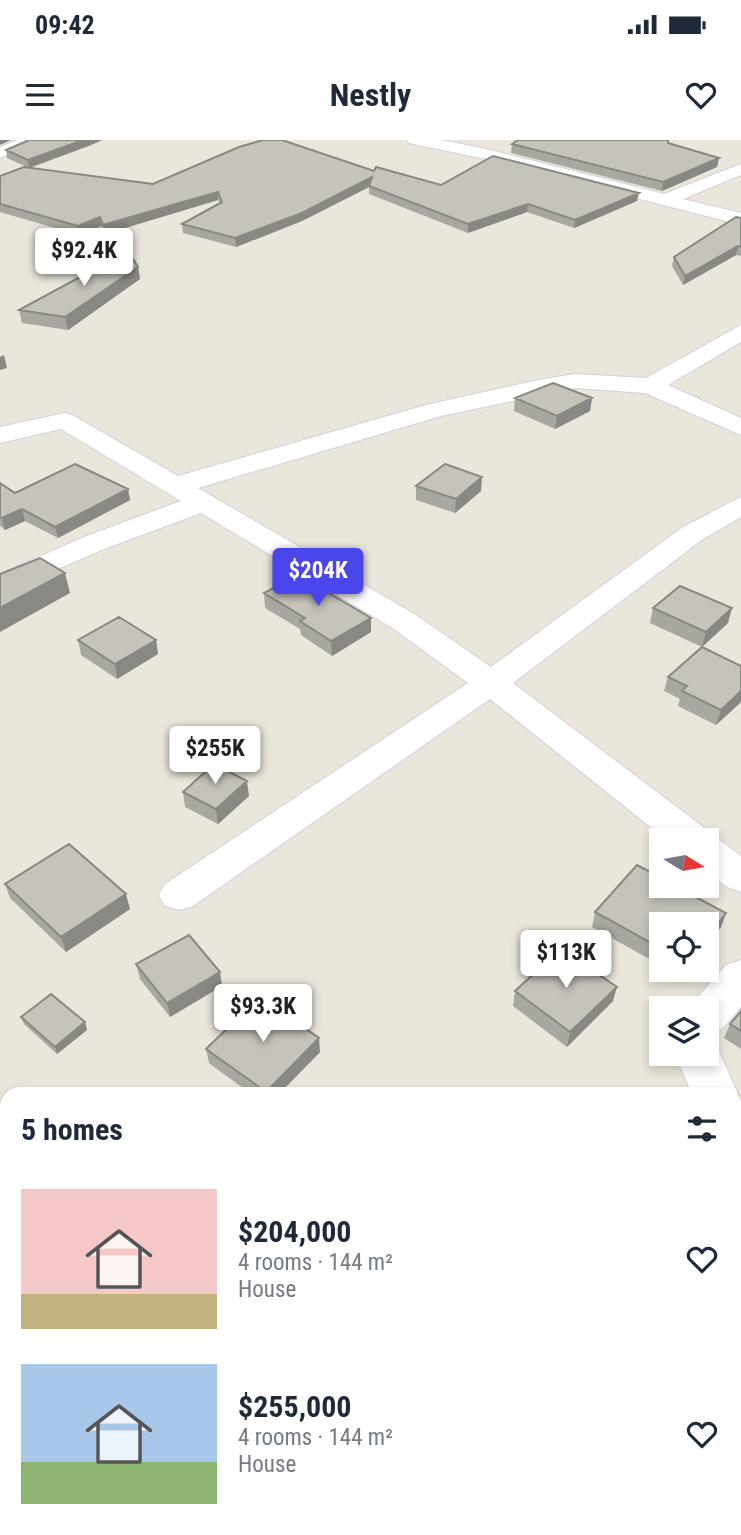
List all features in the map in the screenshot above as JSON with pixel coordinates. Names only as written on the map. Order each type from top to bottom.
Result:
[{"type":"street","points":[[0,153],[33,140]]},
{"type":"street","points":[[415,140],[482,153],[741,219]]},
{"type":"street","points":[[667,199],[741,169]]},
{"type":"street","points":[[650,386],[741,332]]},
{"type":"street","points":[[175,486],[435,411],[575,381],[650,386],[741,426]]},
{"type":"street","points":[[0,435],[65,421],[405,622],[491,683],[678,828]]},
{"type":"street","points":[[0,585],[94,543],[202,503]]},
{"type":"street","points":[[179,895],[491,683],[693,533],[741,505]]},
{"type":"street","points":[[719,860],[741,877]]},
{"type":"street","points":[[719,1002],[741,977]]},
{"type":"street","points":[[703,1066],[712,1087]]},
{"type":"building","points":[[29,140],[83,140],[28,160],[6,150]]},
{"type":"building","points":[[263,140],[282,140],[374,171],[376,167],[441,185],[493,156],[639,193],[575,220],[528,204],[468,224],[369,186],[372,177],[302,213],[235,238],[182,224],[222,202],[218,192],[103,225],[100,217],[78,226],[0,204],[0,176],[24,167],[153,184],[239,147]]},
{"type":"building","points":[[518,140],[668,140],[668,143],[719,158],[663,182],[512,144]]},
{"type":"building","points":[[736,217],[741,218],[741,247],[738,246],[685,276],[674,257]]},
{"type":"building","points":[[128,251],[138,267],[65,317],[19,310]]},
{"type":"building","points":[[553,383],[592,398],[557,416],[515,398]]},
{"type":"building","points":[[75,464],[128,489],[55,527],[22,509],[0,517],[0,483],[15,493]]},
{"type":"building","points":[[445,464],[482,477],[456,499],[416,486]]},
{"type":"building","points":[[40,558],[65,573],[0,608],[0,574]]},
{"type":"building","points":[[298,575],[371,618],[331,641],[300,621],[305,618],[264,593]]},
{"type":"building","points":[[680,586],[732,608],[706,632],[653,608]]},
{"type":"building","points":[[119,617],[156,640],[115,664],[78,640]]},
{"type":"building","points":[[702,647],[741,666],[741,691],[721,710],[682,691],[687,686],[668,677]]},
{"type":"building","points":[[214,764],[247,781],[216,809],[183,792]]},
{"type":"building","points":[[69,844],[126,894],[61,937],[5,884]]},
{"type":"building","points":[[637,865],[649,871],[649,898],[698,898],[726,913],[719,922],[719,912],[649,912],[649,942],[595,912]]},
{"type":"building","points":[[189,935],[220,972],[167,1003],[136,964]]},
{"type":"building","points":[[561,949],[617,987],[570,1032],[515,991]]},
{"type":"building","points":[[51,994],[85,1022],[55,1047],[21,1017]]},
{"type":"building","points":[[260,997],[319,1038],[271,1087],[259,1087],[206,1049]]},
{"type":"building","points":[[741,1011],[741,1031],[730,1024]]}]
